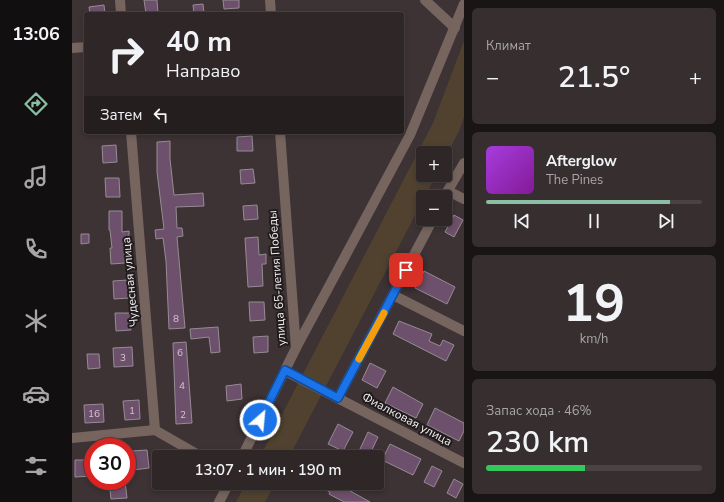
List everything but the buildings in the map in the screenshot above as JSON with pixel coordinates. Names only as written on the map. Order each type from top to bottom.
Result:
[{"type":"street","points":[[120,0],[121,12]]},
{"type":"street","points":[[270,0],[271,12]]},
{"type":"street","points":[[425,0],[455,28]]},
{"type":"street","points":[[296,348],[410,135],[464,4]]},
{"type":"street","points":[[72,48],[84,47]]},
{"type":"street","name":"Чудесная улица","points":[[131,134],[155,430]]},
{"type":"street","name":"улица 65-летия Победы","points":[[245,450],[296,348],[280,134]]},
{"type":"street","points":[[448,190],[464,164]]},
{"type":"street","points":[[452,196],[464,199]]},
{"type":"street","points":[[338,398],[429,226]]},
{"type":"street","points":[[393,295],[464,331]]},
{"type":"street","name":"Фиалковая улица","points":[[285,370],[464,464]]},
{"type":"street","points":[[72,438],[155,430],[190,450]]},
{"type":"street","points":[[219,502],[225,490]]},
{"type":"shaded area","points":[[464,41],[464,117],[451,146],[421,146],[433,123]]},
{"type":"shaded area","points":[[416,156],[416,182],[432,182],[428,190],[416,190],[416,213],[293,450],[264,450]]},
{"type":"shaded area","points":[[242,490],[271,490],[265,502],[236,502]]},
{"type":"slow traffic","points":[[359,359],[384,313]]},
{"type":"route","points":[[260,420],[285,370],[338,398],[406,270]]}]
